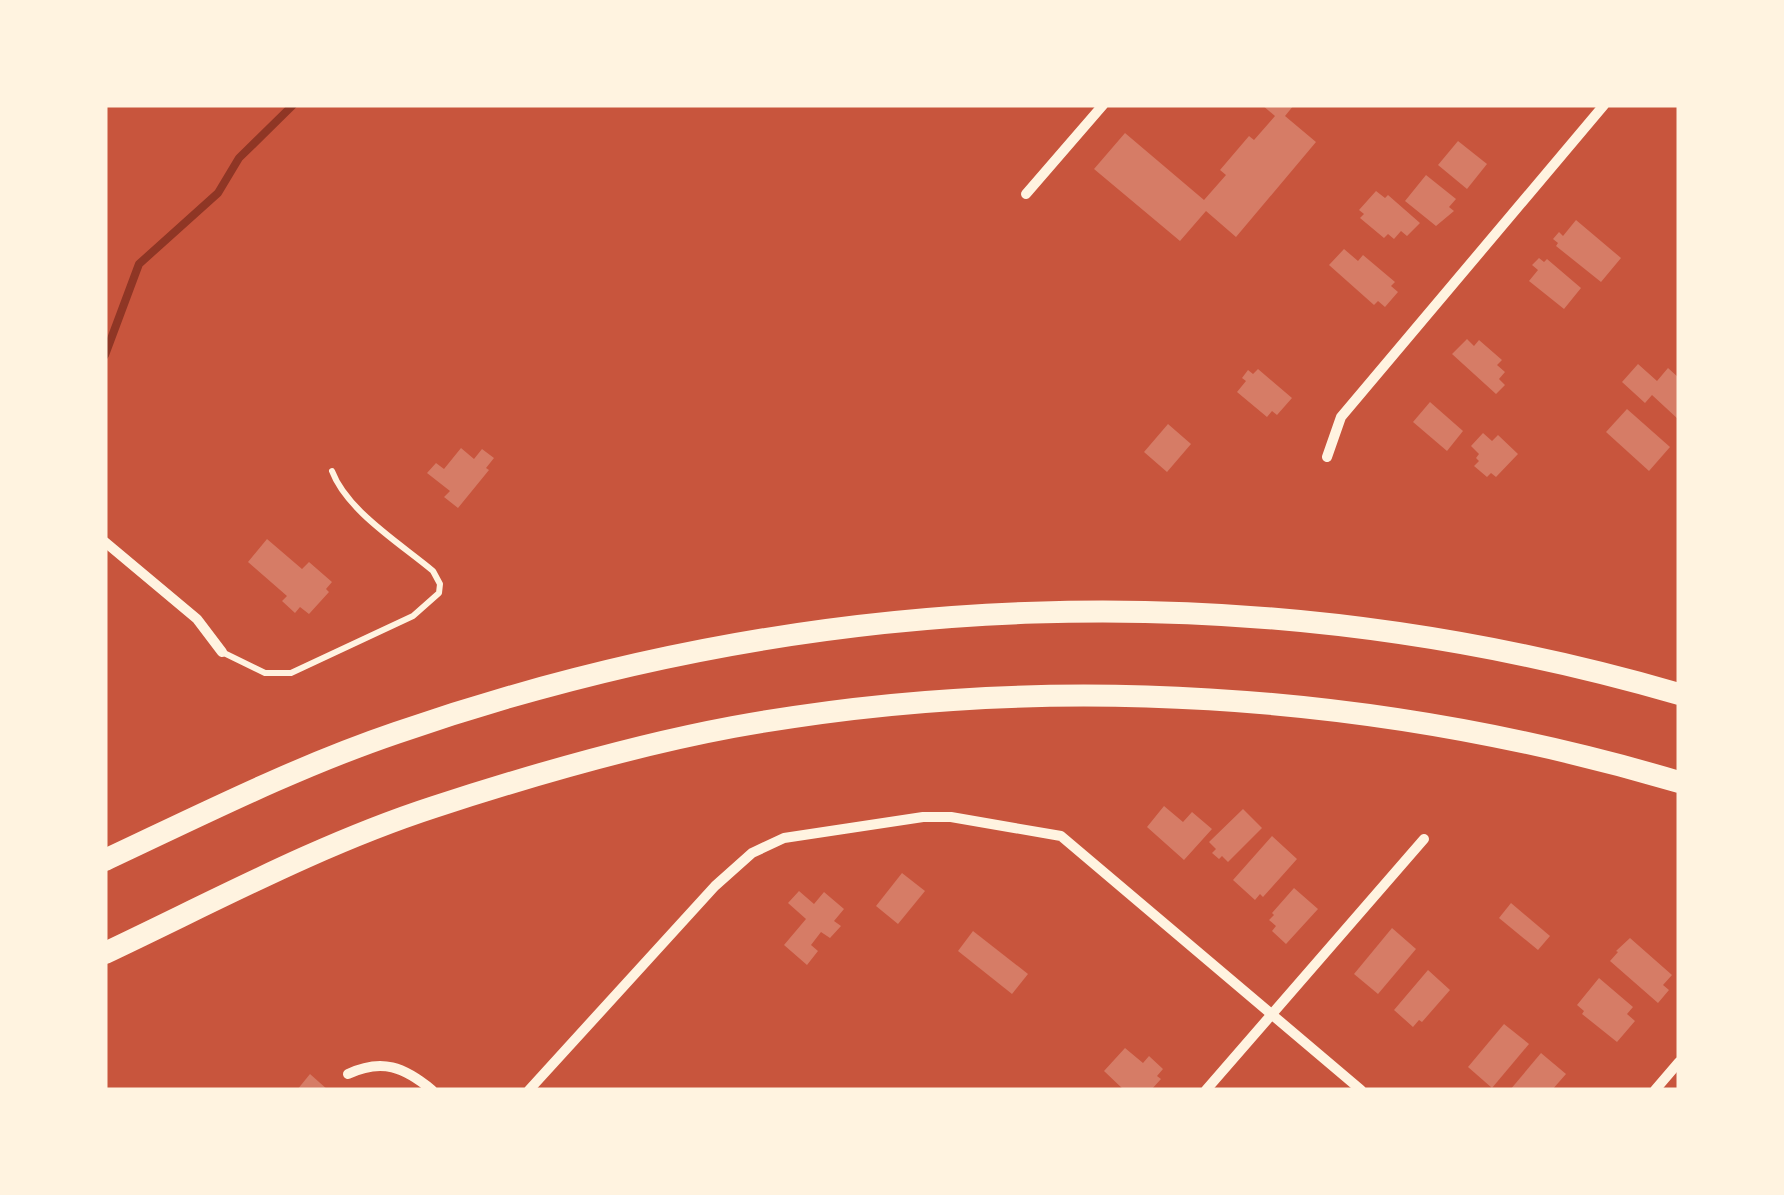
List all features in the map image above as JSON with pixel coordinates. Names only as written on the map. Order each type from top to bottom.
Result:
[{"type":"highway","points":[[105,860],[367,743],[534,688],[720,644],[894,620],[1070,612],[1272,618],[1397,633],[1520,654],[1679,694]]},
{"type":"highway","points":[[105,952],[348,841],[507,783],[666,741],[858,709],[998,698],[1245,702],[1452,728],[1587,757],[1679,782]]},
{"type":"street","points":[[1026,194],[1103,105]]},
{"type":"street","points":[[1326,458],[1341,417],[1604,105]]},
{"type":"street","points":[[105,542],[198,619],[222,652]]},
{"type":"street","points":[[529,1090],[715,886],[752,853],[784,838],[923,817],[966,819],[1061,836],[1361,1090]]},
{"type":"street","points":[[1206,1090],[1424,839]]},
{"type":"street","points":[[1654,1090],[1679,1062]]},
{"type":"street","points":[[348,1074],[380,1064],[406,1072],[432,1090]]},
{"type":"lane","points":[[222,652],[265,673],[291,673],[413,616],[439,593],[440,584],[433,571],[350,501],[332,471]]},
{"type":"building","points":[[1262,105],[1294,105],[1285,116],[1316,142],[1236,237],[1206,211],[1180,241],[1094,169],[1125,133],[1204,200],[1226,175],[1220,170],[1249,136],[1254,140],[1275,116]]},
{"type":"building","points":[[1458,141],[1487,164],[1467,189],[1438,165]]},
{"type":"building","points":[[1426,175],[1456,199],[1449,207],[1454,211],[1436,226],[1405,201]]},
{"type":"building","points":[[1376,191],[1385,198],[1388,195],[1420,223],[1407,236],[1401,231],[1394,239],[1388,234],[1384,238],[1360,218],[1364,214],[1359,210]]},
{"type":"building","points":[[1576,220],[1621,258],[1601,282],[1556,246],[1558,243],[1553,239],[1559,232],[1563,236]]},
{"type":"building","points":[[1344,249],[1358,261],[1363,255],[1395,282],[1391,286],[1398,292],[1385,307],[1378,301],[1374,305],[1329,265]]},
{"type":"building","points":[[1539,258],[1544,262],[1547,259],[1581,288],[1564,309],[1529,281],[1538,270],[1532,265]]},
{"type":"building","points":[[1467,339],[1474,346],[1479,340],[1502,360],[1497,365],[1505,372],[1499,379],[1505,385],[1496,394],[1452,354]]},
{"type":"building","points":[[1638,364],[1657,381],[1668,368],[1679,378],[1679,420],[1652,395],[1645,403],[1622,382]]},
{"type":"building","points":[[1258,369],[1292,398],[1277,415],[1272,411],[1267,417],[1237,392],[1246,381],[1242,378],[1248,370],[1253,374]]},
{"type":"building","points":[[1430,402],[1463,431],[1447,451],[1413,422]]},
{"type":"building","points":[[1627,409],[1670,447],[1649,471],[1606,432]]},
{"type":"building","points":[[1168,424],[1191,444],[1167,472],[1144,452]]},
{"type":"building","points":[[1483,433],[1492,441],[1498,435],[1518,454],[1496,477],[1491,473],[1487,477],[1474,466],[1479,454],[1471,446]]},
{"type":"building","points":[[461,448],[474,459],[482,449],[494,458],[458,508],[444,497],[450,491],[427,473],[436,463],[444,469]]},
{"type":"building","points":[[267,539],[302,569],[309,562],[332,582],[326,589],[329,592],[309,614],[300,607],[295,613],[282,601],[287,596],[248,562]]},
{"type":"building","points":[[1164,806],[1183,822],[1192,812],[1212,829],[1184,860],[1147,827]]},
{"type":"building","points":[[1243,809],[1262,828],[1228,862],[1222,856],[1219,859],[1209,842]]},
{"type":"building","points":[[1272,836],[1297,859],[1263,897],[1260,894],[1255,900],[1233,880]]},
{"type":"building","points":[[902,873],[925,891],[898,924],[876,906]]},
{"type":"building","points":[[1294,888],[1318,909],[1286,944],[1272,931],[1276,926],[1269,920]]},
{"type":"building","points":[[799,891],[814,904],[824,892],[844,909],[834,921],[841,926],[830,938],[821,932],[811,945],[818,951],[807,965],[784,945],[806,919],[788,903]]},
{"type":"building","points":[[1511,903],[1550,936],[1538,950],[1499,918]]},
{"type":"building","points":[[1392,928],[1416,949],[1378,994],[1354,974]]},
{"type":"building","points":[[973,931],[1028,974],[1012,994],[958,951]]},
{"type":"building","points":[[1630,938],[1672,975],[1663,985],[1669,990],[1658,1003],[1610,961]]},
{"type":"building","points":[[1428,970],[1450,990],[1413,1027],[1394,1010]]},
{"type":"building","points":[[1599,978],[1633,1007],[1627,1014],[1635,1021],[1617,1042],[1582,1014],[1584,1011],[1577,1005]]},
{"type":"building","points":[[1504,1024],[1529,1044],[1492,1088],[1468,1067]]},
{"type":"building","points":[[1125,1048],[1143,1063],[1149,1056],[1163,1069],[1157,1076],[1161,1079],[1151,1090],[1124,1090],[1104,1071]]},
{"type":"building","points":[[1541,1053],[1566,1074],[1552,1090],[1510,1090]]},
{"type":"building","points":[[310,1074],[328,1090],[297,1090]]},
{"type":"waterway","points":[[105,355],[139,264],[218,193],[239,158],[293,105]]}]
